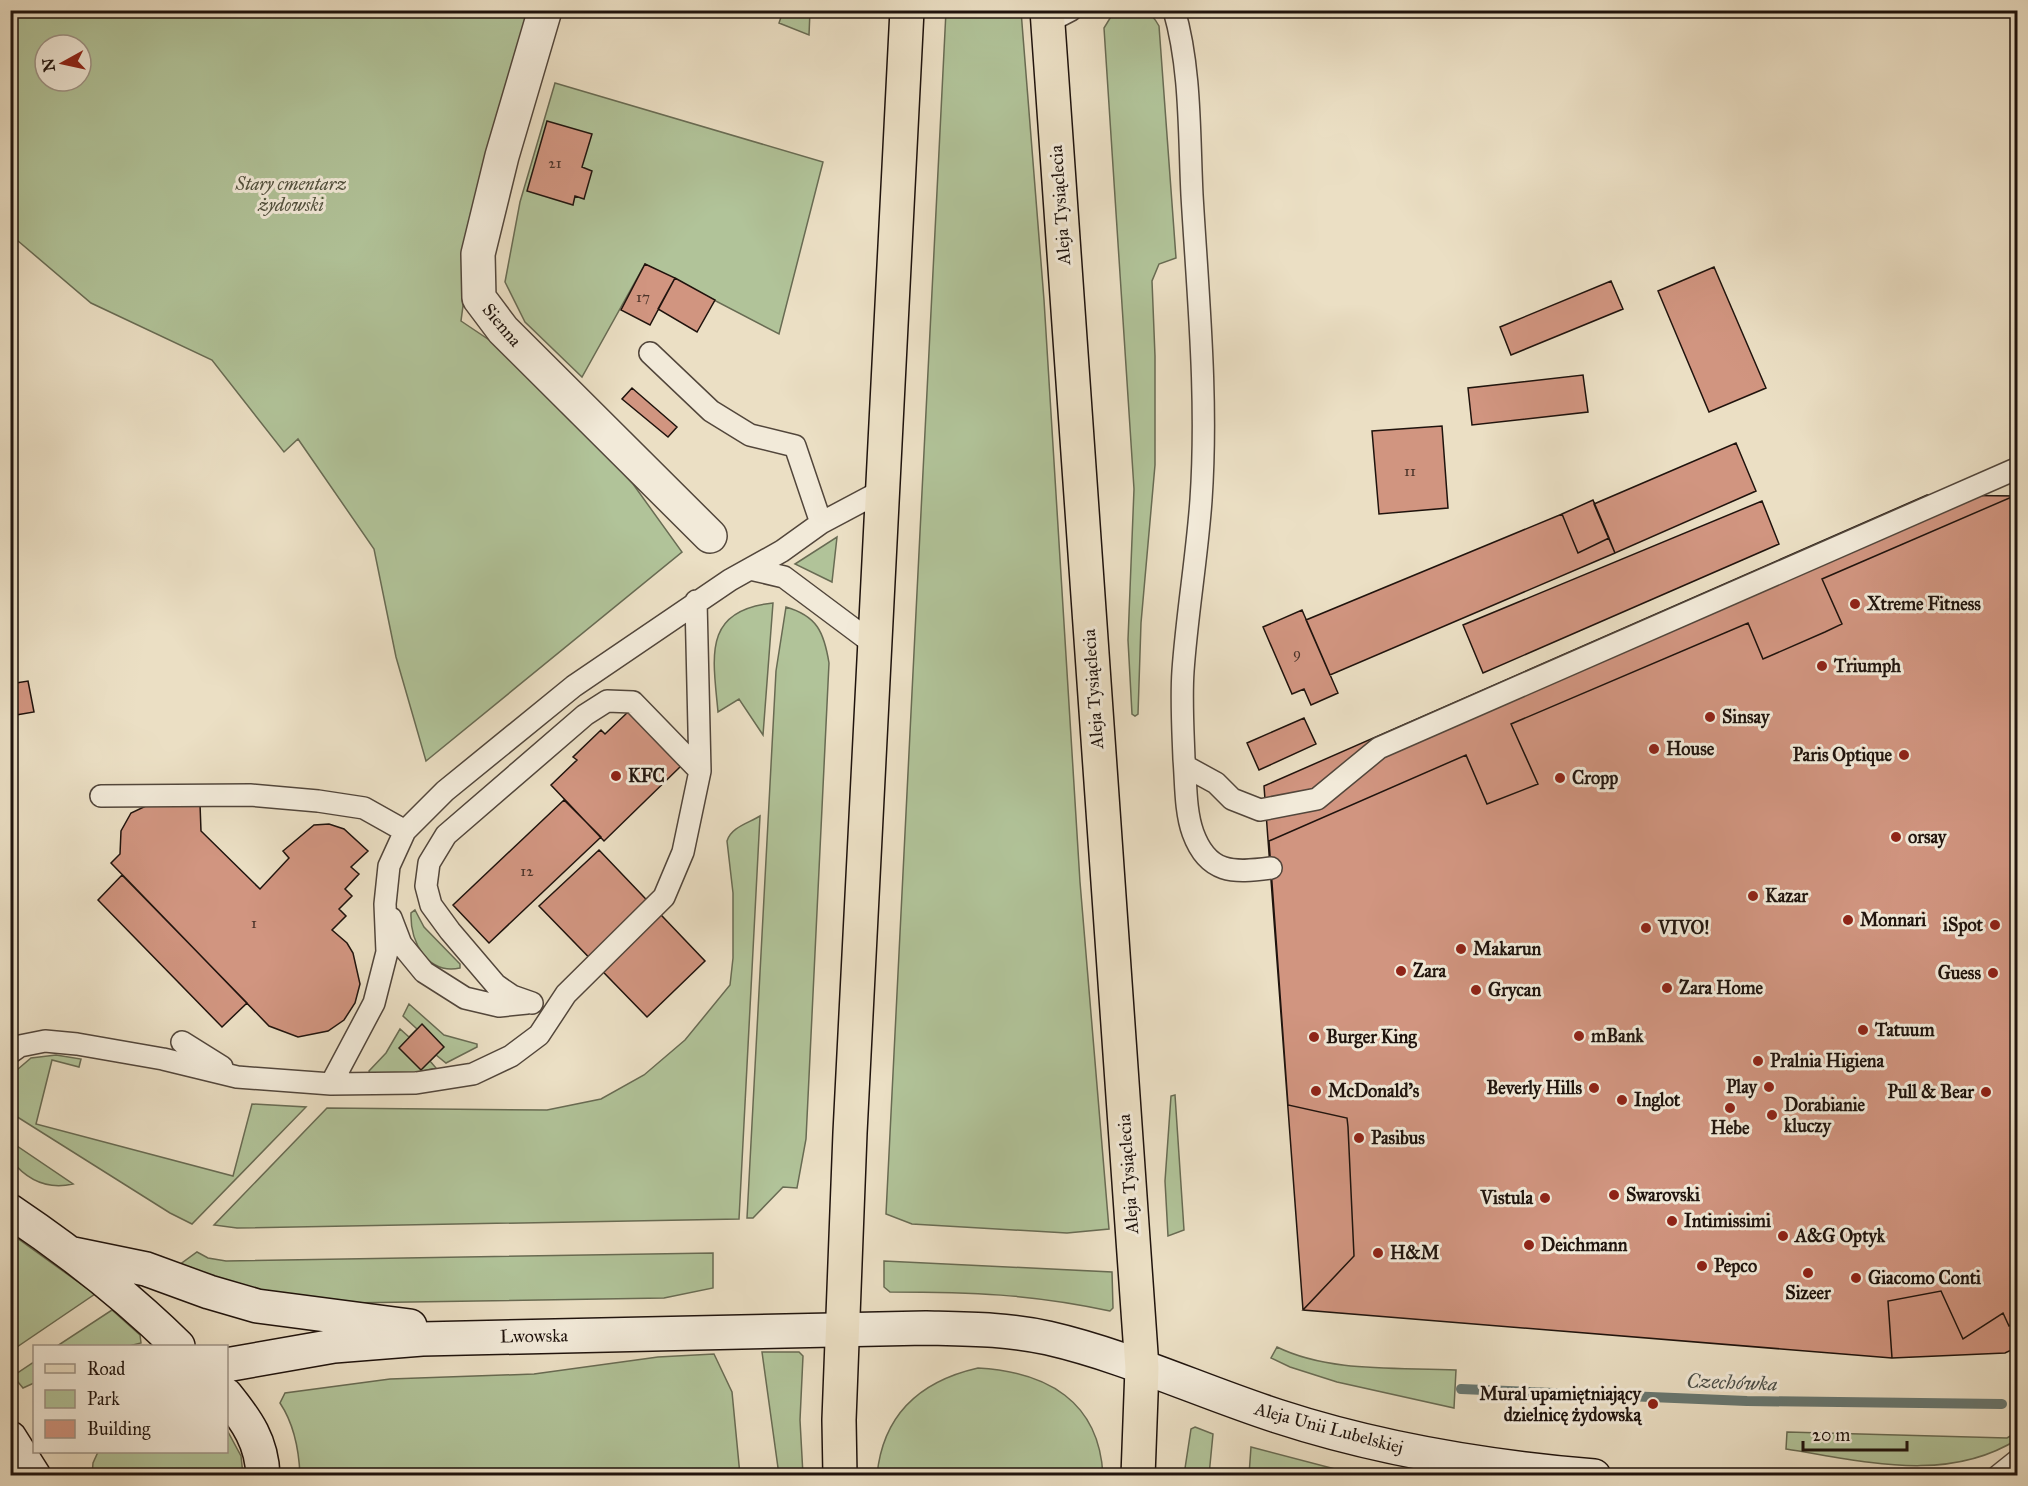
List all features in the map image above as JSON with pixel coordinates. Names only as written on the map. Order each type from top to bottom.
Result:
[{"type":"main road","name":"Sienna","points":[[545,10],[502,156],[478,254],[479,298],[504,330],[710,536]]},
{"type":"main road","points":[[840,1476],[843,1330],[907,10]]},
{"type":"main road","name":"Aleja Tysiąclecia","points":[[1055,14],[1142,1368],[1138,1476]]},
{"type":"main road","points":[[10,1211],[73,1254],[117,1289],[176,1345]]},
{"type":"main road","points":[[73,1254],[146,1269],[257,1306],[492,1337]]},
{"type":"main road","name":"Lwowska","points":[[228,1365],[334,1346],[492,1337],[926,1328],[994,1330],[1075,1345],[1142,1368]]},
{"type":"main road","name":"Aleja Unii Lubelskiej","points":[[1142,1368],[1278,1416],[1370,1440],[1481,1463],[1594,1476]]},
{"type":"main road","points":[[228,1398],[252,1429],[260,1446],[263,1476]]},
{"type":"main road","points":[[33,1428],[11,1439],[34,1476]]},
{"type":"lane","points":[[1174,10],[1179,28],[1186,93],[1204,411],[1200,503],[1183,671],[1185,766],[1192,832],[1204,854],[1217,867],[1234,872],[1271,868]]},
{"type":"lane","points":[[650,353],[711,411],[750,435],[795,446],[821,523]]},
{"type":"lane","points":[[1185,766],[1215,783],[1232,799],[1260,810],[1317,799],[1379,748],[2018,468]]},
{"type":"lane","points":[[331,1084],[374,1003],[387,952],[385,904],[389,866],[405,831],[445,791],[574,686],[696,601],[782,551],[821,523],[883,490]]},
{"type":"lane","points":[[750,569],[784,577],[875,645]]},
{"type":"lane","points":[[10,1053],[20,1046],[45,1041],[77,1044],[163,1059],[237,1077],[331,1084],[416,1083],[473,1074],[511,1056],[539,1035],[566,994],[664,897],[683,852],[700,771],[696,601]]},
{"type":"lane","points":[[532,1003],[512,996],[496,985],[431,905],[426,886],[429,863],[446,835],[585,715],[607,701],[633,702],[700,771]]},
{"type":"lane","points":[[102,796],[250,795],[318,801],[364,808],[405,831]]},
{"type":"lane","points":[[385,904],[401,944],[424,972],[465,998],[499,1006],[532,1003],[566,994]]},
{"type":"lane","points":[[182,1042],[237,1077]]},
{"type":"lane","points":[[1998,1476],[2018,1460]]},
{"type":"green space","points":[[1115,10],[1141,10],[1155,19],[1159,26],[1176,258],[1159,264],[1152,281],[1155,465],[1141,623],[1138,714],[1135,716],[1132,714],[1128,640],[1134,489],[1104,28]]},
{"type":"green space","name":"Stary cmentarz żydowski","points":[[11,11],[537,11],[471,245],[461,321],[519,360],[633,484],[682,552],[426,761],[396,657],[374,549],[298,439],[284,452],[212,360],[91,303],[11,235]]},
{"type":"green space","points":[[783,11],[810,11],[809,35],[779,23]]},
{"type":"green space","points":[[946,11],[1021,11],[1044,300],[1080,882],[1109,1229],[1067,1233],[912,1224],[886,1214]]},
{"type":"green space","points":[[555,83],[823,162],[779,334],[645,264],[582,377],[525,322],[505,282],[520,202]]},
{"type":"green space","points":[[837,537],[832,582],[795,564]]},
{"type":"green space","points":[[773,603],[763,735],[739,699],[718,712],[714,655],[723,626],[734,615],[750,607]]},
{"type":"green space","points":[[786,607],[812,620],[825,642],[829,663],[806,1139],[797,1188],[783,1187],[753,1218],[747,1218],[776,671]]},
{"type":"green space","points":[[760,816],[739,1219],[237,1228],[214,1225],[327,1108],[547,1110],[601,1099],[644,1075],[685,1040],[730,985],[733,958],[733,893],[727,841],[732,832]]},
{"type":"green space","points":[[415,910],[424,927],[460,964],[460,968],[448,969],[438,966],[422,953],[413,934],[411,923],[411,913]]},
{"type":"green space","points":[[409,1004],[444,1035],[477,1044],[477,1047],[446,1063],[436,1055],[430,1061],[436,1068],[414,1073],[370,1074],[369,1071],[386,1053],[400,1029],[409,1037],[417,1029],[403,1016]]},
{"type":"green space","points":[[56,1055],[81,1059],[79,1067],[52,1060],[36,1124],[233,1176],[252,1104],[306,1107],[192,1224],[170,1213],[11,1113],[11,1075],[31,1058]]},
{"type":"green space","points":[[1175,1095],[1184,1230],[1168,1236],[1165,1181],[1171,1096]]},
{"type":"green space","points":[[10,1142],[73,1184],[55,1186],[31,1178],[11,1160]]},
{"type":"green space","points":[[10,1233],[95,1294],[11,1351],[10,1351]]},
{"type":"green space","points":[[197,1252],[208,1258],[226,1261],[713,1253],[713,1288],[664,1298],[345,1303],[287,1301],[175,1268]]},
{"type":"green space","points":[[884,1261],[1112,1272],[1113,1308],[1110,1311],[1001,1295],[890,1292],[884,1287]]},
{"type":"green space","points":[[112,1310],[140,1335],[141,1343],[133,1345],[59,1345]]},
{"type":"green space","points":[[1277,1347],[1319,1361],[1342,1365],[1456,1370],[1454,1408],[1337,1382],[1290,1367],[1271,1358]]},
{"type":"green space","points":[[762,1352],[799,1352],[803,1356],[800,1420],[803,1475],[779,1475]]},
{"type":"green space","points":[[714,1354],[732,1392],[740,1475],[300,1475],[295,1438],[280,1403],[285,1393],[390,1379],[534,1374],[658,1357]]},
{"type":"green space","points":[[33,1363],[33,1383],[23,1388],[13,1376]]},
{"type":"green space","points":[[978,1368],[1026,1376],[1047,1384],[1065,1395],[1080,1410],[1091,1428],[1099,1449],[1103,1475],[877,1475],[887,1434],[908,1404],[923,1391],[939,1382]]},
{"type":"green space","points":[[1195,1427],[1213,1434],[1209,1475],[1184,1475],[1191,1429]]},
{"type":"green space","points":[[228,1432],[241,1456],[243,1475],[92,1475],[93,1463],[98,1453],[228,1453]]},
{"type":"green space","points":[[1787,1432],[2007,1438],[2017,1432],[2018,1439],[1991,1453],[1963,1461],[1934,1465],[1905,1465],[1845,1459],[1786,1449]]},
{"type":"green space","points":[[1251,1447],[1358,1475],[1249,1475]]},
{"type":"building","points":[[547,121],[592,134],[582,167],[592,171],[584,199],[575,196],[573,205],[527,191]]},
{"type":"building","points":[[645,264],[675,278],[650,325],[621,310]]},
{"type":"building","points":[[1714,267],[1766,388],[1709,412],[1658,291]]},
{"type":"building","points":[[675,278],[715,300],[697,332],[658,309]]},
{"type":"building","points":[[1611,281],[1623,309],[1511,355],[1500,327]]},
{"type":"building","points":[[1583,375],[1588,412],[1472,425],[1468,388]]},
{"type":"building","points":[[632,388],[677,427],[668,437],[622,399]]},
{"type":"building","points":[[1442,426],[1448,508],[1379,514],[1372,431]]},
{"type":"building","points":[[1736,443],[1756,491],[1615,553],[1594,504]]},
{"type":"building","name":"VIVO!","points":[[1927,495],[2018,496],[2018,1347],[2005,1353],[1892,1358],[1303,1310],[1264,786]]},
{"type":"building","name":"VIVO!","points":[[2018,496],[2018,1321],[2009,1326],[2003,1313],[1963,1339],[1941,1291],[1888,1301],[1892,1358],[1303,1310],[1354,1256],[1348,1127],[1347,1118],[1288,1105],[1269,841],[1466,755],[1487,804],[1538,784],[1511,724],[1748,623],[1763,659],[1825,632],[1842,624],[1822,579]]},
{"type":"building","points":[[1593,500],[1609,538],[1578,553],[1562,514]]},
{"type":"building","points":[[1762,501],[1779,544],[1483,673],[1463,625]]},
{"type":"building","points":[[1562,514],[1578,553],[1609,538],[1615,553],[1330,675],[1306,620]]},
{"type":"building","points":[[1302,610],[1338,693],[1311,705],[1304,689],[1292,694],[1263,627]]},
{"type":"building","points":[[28,681],[34,712],[10,716],[10,684]]},
{"type":"building","name":"KFC","points":[[629,711],[681,766],[604,841],[551,785],[577,760],[573,757],[601,730],[605,734]]},
{"type":"building","points":[[1304,718],[1316,744],[1259,770],[1247,743]]},
{"type":"building","points":[[564,800],[601,837],[489,943],[453,905]]},
{"type":"building","points":[[200,804],[201,831],[260,889],[289,858],[283,851],[314,825],[329,824],[344,829],[368,851],[351,867],[359,874],[345,889],[352,896],[339,909],[346,916],[332,930],[347,943],[353,953],[360,984],[355,1003],[344,1020],[328,1031],[298,1037],[269,1026],[111,863],[120,854],[121,831],[131,813],[148,805]]},
{"type":"building","points":[[599,850],[705,961],[647,1017],[539,906]]},
{"type":"building","points":[[122,875],[247,1003],[222,1027],[98,900]]},
{"type":"building","points":[[422,1024],[444,1047],[421,1070],[399,1048]]},
{"type":"waterway","name":"Czechówka","points":[[1461,1389],[1747,1401],[2002,1404]]},
{"type":"place","name":"Xtreme Fitness","points":[[1855,604]]},
{"type":"place","name":"Triumph","points":[[1822,666]]},
{"type":"place","name":"Sinsay","points":[[1710,717]]},
{"type":"place","name":"House","points":[[1654,749]]},
{"type":"place","name":"Paris Optique","points":[[1904,755]]},
{"type":"place","name":"KFC","points":[[616,776]]},
{"type":"place","name":"Cropp","points":[[1560,778]]},
{"type":"place","name":"orsay","points":[[1896,837]]},
{"type":"place","name":"Kazar","points":[[1753,896]]},
{"type":"place","name":"Monnari","points":[[1848,920]]},
{"type":"place","name":"iSpot","points":[[1995,925]]},
{"type":"place","name":"VIVO!","points":[[1646,928]]},
{"type":"place","name":"Makarun","points":[[1461,949]]},
{"type":"place","name":"Zara","points":[[1401,971]]},
{"type":"place","name":"Guess","points":[[1993,973]]},
{"type":"place","name":"Zara Home","points":[[1667,988]]},
{"type":"place","name":"Grycan","points":[[1476,990]]},
{"type":"place","name":"Tatuum","points":[[1863,1030]]},
{"type":"place","name":"mBank","points":[[1579,1036]]},
{"type":"place","name":"Burger King","points":[[1314,1037]]},
{"type":"place","name":"Pralnia Higiena","points":[[1758,1061]]},
{"type":"place","name":"Play","points":[[1769,1087]]},
{"type":"place","name":"Beverly Hills","points":[[1594,1088]]},
{"type":"place","name":"McDonald's","points":[[1316,1091]]},
{"type":"place","name":"Pull & Bear","points":[[1986,1092]]},
{"type":"place","name":"Inglot","points":[[1622,1100]]},
{"type":"place","name":"Hebe","points":[[1730,1108]]},
{"type":"place","name":"Dorabianie kluczy","points":[[1772,1115]]},
{"type":"place","name":"Pasibus","points":[[1359,1138]]},
{"type":"place","name":"Swarovski","points":[[1614,1195]]},
{"type":"place","name":"Vistula","points":[[1545,1198]]},
{"type":"place","name":"Intimissimi","points":[[1672,1221]]},
{"type":"place","name":"A&G Optyk","points":[[1783,1236]]},
{"type":"place","name":"Deichmann","points":[[1529,1245]]},
{"type":"place","name":"H&M","points":[[1378,1253]]},
{"type":"place","name":"Pepco","points":[[1702,1266]]},
{"type":"place","name":"Sizeer","points":[[1808,1273]]},
{"type":"place","name":"Giacomo Conti","points":[[1856,1278]]},
{"type":"place","name":"Mural upamiętniający dzielnicę żydowską","points":[[1653,1404]]}]
